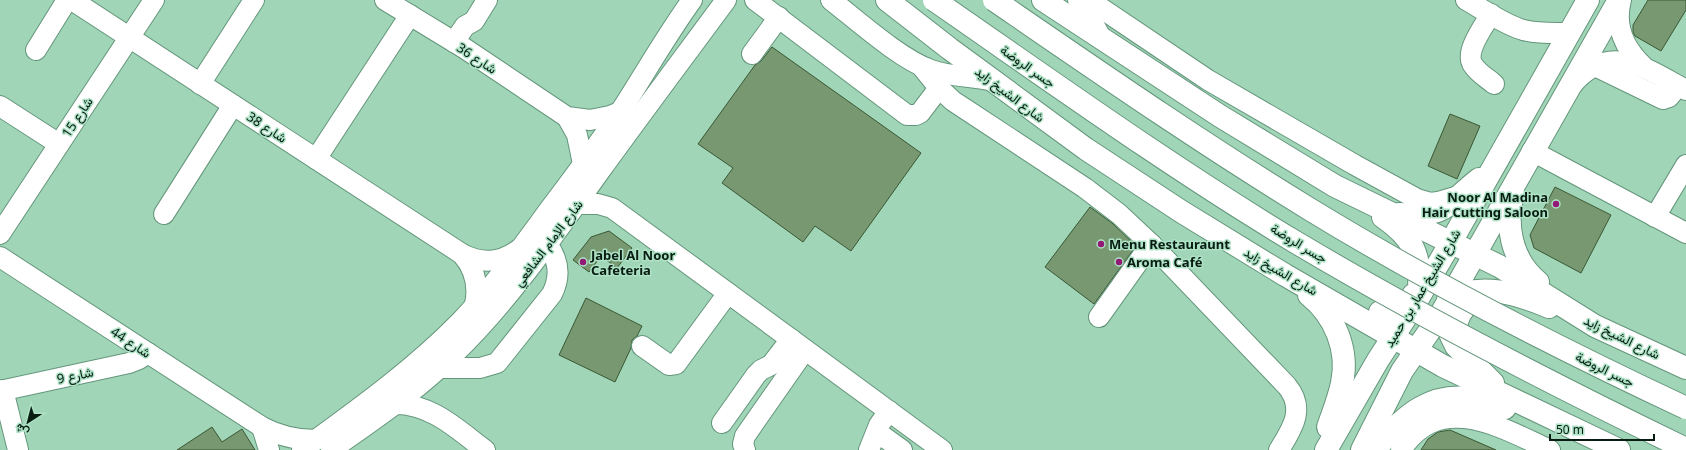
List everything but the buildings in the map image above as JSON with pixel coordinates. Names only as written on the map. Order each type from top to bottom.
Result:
[{"type":"main road","name":"شارع الشيخ زايد","points":[[887,0],[983,79],[1133,182],[1285,275],[1330,300],[1408,335],[1464,376],[1511,397],[1619,450]]},
{"type":"main road","name":"جسر الروضة","points":[[934,0],[1132,138],[1297,243],[1473,342],[1686,449]]},
{"type":"main road","name":"جسر الروضة","points":[[994,0],[1150,108],[1313,211],[1424,276],[1531,333],[1686,408]]},
{"type":"main road","name":"شارع الشيخ زايد","points":[[1043,0],[1220,116],[1335,186],[1451,242],[1525,280],[1595,326],[1646,348],[1686,368]]},
{"type":"main road","points":[[1079,0],[1100,37]]},
{"type":"main road","name":"شارع الشيخ عمار بن حميد","points":[[1362,450],[1402,372],[1408,335],[1419,290],[1438,264],[1451,242],[1588,0]]},
{"type":"main road","name":"شارع الشيخ عمار بن حميد","points":[[1326,450],[1378,360],[1443,306],[1475,255],[1532,151],[1620,0]]},
{"type":"main road","points":[[1392,214],[1424,215],[1439,211],[1452,204],[1471,185],[1492,168]]},
{"type":"main road","points":[[1517,180],[1510,216],[1514,246],[1522,266],[1537,281],[1646,348]]},
{"type":"main road","points":[[1335,186],[1390,222],[1401,232],[1418,255],[1419,290],[1404,308],[1392,313],[1380,312]]},
{"type":"main road","points":[[1438,264],[1437,290],[1443,306],[1447,331],[1456,346],[1481,374],[1511,397]]},
{"type":"main road","points":[[1285,275],[1314,298],[1326,312],[1335,327],[1341,344],[1344,362],[1342,381],[1323,450]]},
{"type":"main road","points":[[1456,346],[1454,332],[1458,316],[1468,302],[1487,290]]},
{"type":"main road","points":[[1330,300],[1357,302],[1380,312],[1408,335],[1443,306],[1470,292],[1487,290],[1510,293],[1531,299],[1595,326]]},
{"type":"main road","points":[[1375,450],[1407,415],[1435,401],[1451,398],[1480,400],[1582,432]]},
{"type":"street","points":[[36,50],[67,0]]},
{"type":"street","name":"شارع 38","points":[[72,0],[462,254],[478,260],[487,261],[505,258],[521,248]]},
{"type":"street","name":"شارع 15","points":[[0,234],[154,0]]},
{"type":"street","points":[[200,84],[254,0]]},
{"type":"street","name":"شارع 36","points":[[385,0],[459,45],[567,117],[590,120],[610,116],[620,112]]},
{"type":"street","points":[[459,45],[474,31],[474,22],[487,0]]},
{"type":"street","name":"شارع الإمام الشافعي","points":[[316,447],[394,404],[434,372],[464,344],[494,311],[577,204],[592,167],[620,112],[659,48],[692,0]]},
{"type":"street","name":"شارع الإمام الشافعي","points":[[316,447],[418,361],[475,304],[521,248],[592,167],[726,0]]},
{"type":"street","points":[[755,0],[907,115],[916,116],[920,113],[939,88]]},
{"type":"street","points":[[831,0],[898,52],[922,66],[943,73],[983,79]]},
{"type":"street","points":[[1089,0],[1208,80],[1417,199],[1431,203],[1448,201],[1471,185]]},
{"type":"street","points":[[1466,0],[1511,26],[1524,30],[1548,33],[1570,33]]},
{"type":"street","points":[[1595,66],[1663,99],[1670,97],[1682,88],[1643,66],[1631,54],[1623,39],[1618,16],[1620,0]]},
{"type":"street","points":[[1491,14],[1472,48],[1470,58],[1471,64],[1477,71],[1494,84]]},
{"type":"street","points":[[316,159],[410,15]]},
{"type":"street","points":[[752,54],[779,17]]},
{"type":"street","points":[[1571,86],[1578,78],[1595,66],[1619,61],[1643,66]]},
{"type":"street","points":[[922,66],[939,88],[959,105],[1085,188],[1119,214],[1151,244],[1294,394],[1296,402],[1295,420],[1279,450]]},
{"type":"street","points":[[959,105],[983,79]]},
{"type":"street","points":[[164,214],[233,105]]},
{"type":"street","points":[[0,106],[59,144]]},
{"type":"street","name":"شارع 36","points":[[567,117],[612,208]]},
{"type":"street","points":[[1532,151],[1686,233]]},
{"type":"street","points":[[1655,217],[1686,165]]},
{"type":"street","points":[[577,204],[598,204],[612,208],[942,450]]},
{"type":"street","points":[[436,414],[429,400],[428,392],[434,372],[486,368],[501,359],[552,294],[558,277],[556,260],[547,244]]},
{"type":"street","points":[[1099,317],[1151,244]]},
{"type":"street","name":"شارع 38","points":[[462,254],[475,274],[477,294],[475,304]]},
{"type":"street","name":"شارع 44","points":[[0,257],[262,427],[272,432],[316,447]]},
{"type":"street","points":[[642,346],[669,365],[676,364],[728,293]]},
{"type":"street","points":[[722,423],[756,375],[798,345]]},
{"type":"street","points":[[745,450],[743,444],[745,436],[798,345]]},
{"type":"street","name":"شارع 9","points":[[2,391],[129,363],[148,353]]},
{"type":"street","points":[[2,391],[18,450]]},
{"type":"street","points":[[394,404],[420,407],[436,414],[486,450]]},
{"type":"street","points":[[869,450],[889,411]]},
{"type":"street","points":[[1401,450],[1406,442],[1422,428],[1440,420],[1461,417],[1481,419],[1550,450]]},
{"type":"street","points":[[262,427],[269,450]]},
{"type":"street","points":[[877,432],[902,450]]},
{"type":"place","name":"Noor Al Madina Hair Cutting Saloon","points":[[1556,204]]},
{"type":"place","name":"Menu Restauraunt","points":[[1101,244]]},
{"type":"place","name":"Jabel Al Noor Cafeteria","points":[[583,262]]},
{"type":"place","name":"Aroma Café","points":[[1119,262]]}]
